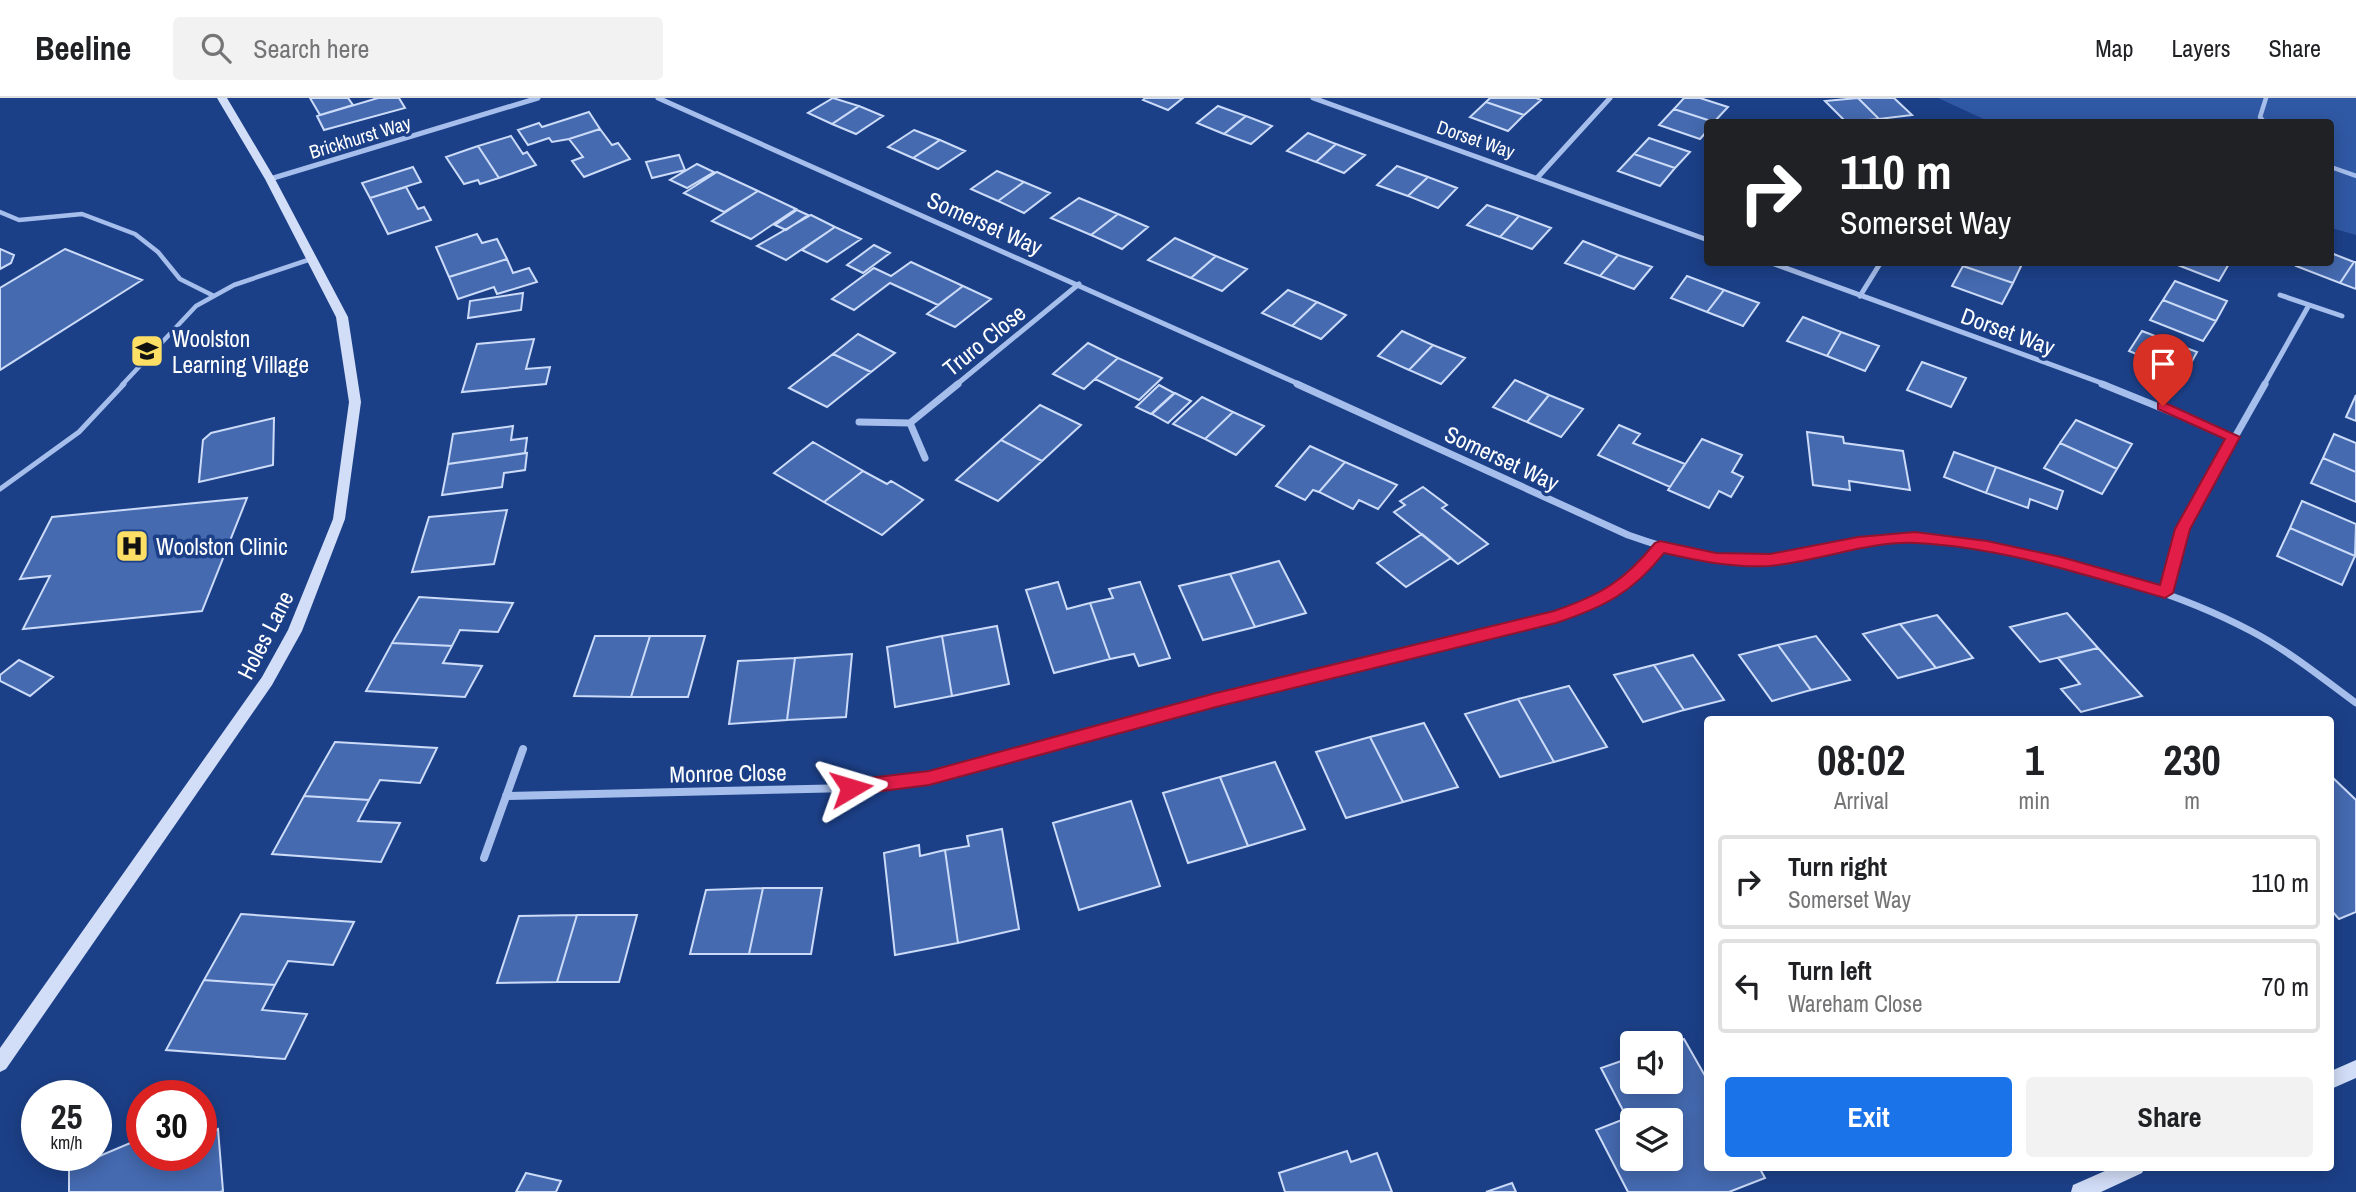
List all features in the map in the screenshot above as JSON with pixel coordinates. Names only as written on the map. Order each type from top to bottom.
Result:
[{"type":"street","name":"Holes Lane","points":[[0,1063],[267,681],[295,631],[339,519],[355,402],[342,317],[270,179],[222,98]]},
{"type":"street","name":"Brickhurst Way","points":[[270,179],[538,98]]},
{"type":"street","name":"Somerset Way","points":[[658,98],[1079,284],[1628,536],[1660,547],[1716,559],[1770,560],[1858,543],[1915,538],[1987,547],[2061,563],[2165,593],[2253,632],[2356,703]]},
{"type":"street","name":"Dorset Way","points":[[1313,98],[1704,239]]},
{"type":"street","points":[[1538,177],[1611,98]]},
{"type":"street","name":"Dorset Way","points":[[1780,266],[2163,406],[2233,437]]},
{"type":"street","points":[[1860,296],[1879,266]]},
{"type":"street","name":"Truro Close","points":[[910,423],[1079,284]]},
{"type":"street","points":[[2280,295],[2342,316]]},
{"type":"street","points":[[2165,593],[2183,529],[2309,304]]},
{"type":"street","points":[[859,422],[910,423],[925,458]]},
{"type":"street","name":"Monroe Close","points":[[506,796],[762,792],[851,788],[929,778],[1216,700],[1556,617],[1600,601],[1620,588],[1644,567],[1660,547]]},
{"type":"street","points":[[484,858],[523,749]]},
{"type":"street","points":[[2334,1079],[2356,1069]]},
{"type":"street","points":[[2080,1192],[2127,1171]]},
{"type":"lane","points":[[2262,119],[2266,98]]},
{"type":"lane","points":[[2334,168],[2356,176]]},
{"type":"lane","points":[[0,212],[19,220],[82,214],[135,233],[158,251],[180,279],[212,295]]},
{"type":"lane","points":[[0,489],[79,432],[196,306],[212,295],[311,259]]},
{"type":"shaded area","points":[[1938,98],[2356,98],[2356,235],[2334,229],[2334,119],[1984,119]]},
{"type":"building","points":[[310,98],[348,98],[353,105],[320,115]]},
{"type":"building","points":[[378,98],[399,98],[405,108],[324,130],[317,116]]},
{"type":"building","points":[[833,98],[859,106],[832,124],[808,113]]},
{"type":"building","points":[[1183,98],[1168,110],[1143,100]]},
{"type":"building","points":[[1490,98],[1541,100],[1524,115],[1486,102]]},
{"type":"building","points":[[1684,98],[1700,98],[1728,107],[1717,119],[1705,119],[1674,109]]},
{"type":"building","points":[[1858,98],[1879,119],[1843,119],[1825,101]]},
{"type":"building","points":[[1858,98],[1894,98],[1912,115],[1879,119]]},
{"type":"building","points":[[1486,102],[1524,115],[1508,131],[1470,117]]},
{"type":"building","points":[[859,106],[883,116],[856,134],[832,124]]},
{"type":"building","points":[[1218,106],[1246,116],[1224,134],[1197,123]]},
{"type":"building","points":[[1674,109],[1705,119],[1704,134],[1700,139],[1659,125]]},
{"type":"building","points":[[589,112],[600,129],[569,139],[552,142],[549,138],[528,145],[518,130],[539,123],[542,127]]},
{"type":"building","points":[[1246,116],[1272,126],[1251,144],[1224,134]]},
{"type":"building","points":[[600,129],[612,145],[618,143],[630,159],[584,177],[572,161],[583,157],[569,139]]},
{"type":"building","points":[[914,130],[940,140],[913,158],[888,147]]},
{"type":"building","points":[[1308,133],[1336,144],[1316,162],[1287,151]]},
{"type":"building","points":[[511,136],[523,154],[527,152],[536,165],[499,178],[478,146]]},
{"type":"building","points":[[1649,138],[1690,152],[1675,168],[1634,154]]},
{"type":"building","points":[[940,140],[965,151],[938,169],[913,158]]},
{"type":"building","points":[[1336,144],[1365,155],[1344,173],[1316,162]]},
{"type":"building","points":[[478,146],[499,178],[480,184],[478,180],[464,184],[446,157]]},
{"type":"building","points":[[1634,154],[1675,168],[1660,186],[1618,171]]},
{"type":"building","points":[[679,155],[685,170],[652,178],[646,162]]},
{"type":"building","points":[[697,164],[714,172],[687,188],[670,180]]},
{"type":"building","points":[[1397,166],[1428,177],[1408,196],[1377,185]]},
{"type":"building","points":[[413,167],[421,182],[370,198],[362,183]]},
{"type":"building","points":[[997,171],[1024,182],[998,201],[971,189]]},
{"type":"building","points":[[717,172],[758,191],[724,212],[684,193]]},
{"type":"building","points":[[1428,177],[1457,188],[1438,208],[1408,196]]},
{"type":"building","points":[[1024,182],[1050,193],[1024,213],[998,201]]},
{"type":"building","points":[[406,187],[418,209],[424,207],[431,220],[388,234],[370,198]]},
{"type":"building","points":[[758,191],[796,209],[751,239],[712,221]]},
{"type":"building","points":[[1079,198],[1118,214],[1091,235],[1051,218]]},
{"type":"building","points":[[1487,205],[1519,216],[1500,237],[1467,225]]},
{"type":"building","points":[[797,210],[808,215],[786,230],[775,225]]},
{"type":"building","points":[[1118,214],[1148,227],[1122,249],[1091,235]]},
{"type":"building","points":[[811,215],[835,227],[786,260],[757,246]]},
{"type":"building","points":[[1519,216],[1551,228],[1532,249],[1500,237]]},
{"type":"building","points":[[835,227],[861,239],[827,262],[802,250]]},
{"type":"building","points":[[477,234],[482,243],[497,239],[507,259],[449,277],[436,247]]},
{"type":"building","points":[[1175,238],[1216,256],[1191,278],[1148,260]]},
{"type":"building","points":[[1583,241],[1618,255],[1600,276],[1565,263]]},
{"type":"building","points":[[874,245],[890,253],[863,273],[847,265]]},
{"type":"building","points":[[0,249],[14,255],[11,263],[0,269]]},
{"type":"building","points":[[65,249],[142,280],[0,370],[0,288]]},
{"type":"building","points":[[2334,254],[2354,262],[2340,283],[2296,266],[2334,266]]},
{"type":"building","points":[[1618,255],[1652,267],[1634,289],[1600,276]]},
{"type":"building","points":[[1216,256],[1247,269],[1222,291],[1191,278]]},
{"type":"building","points":[[507,259],[513,273],[529,268],[537,282],[497,294],[494,287],[458,299],[449,277]]},
{"type":"building","points":[[911,262],[963,286],[938,305],[890,283],[854,310],[832,299],[874,268],[891,276]]},
{"type":"building","points":[[2356,262],[2356,289],[2340,283]]},
{"type":"building","points":[[1963,266],[2021,266],[2013,283]]},
{"type":"building","points":[[1963,266],[2013,283],[2002,304],[1952,286]]},
{"type":"building","points":[[2180,266],[2228,266],[2219,281]]},
{"type":"building","points":[[1687,276],[1724,290],[1707,312],[1671,298]]},
{"type":"building","points":[[2175,281],[2227,301],[2216,321],[2163,300]]},
{"type":"building","points":[[963,286],[991,299],[955,327],[927,314]]},
{"type":"building","points":[[1288,290],[1317,302],[1292,326],[1262,313]]},
{"type":"building","points":[[1724,290],[1759,303],[1743,326],[1707,312]]},
{"type":"building","points":[[523,293],[521,310],[468,318],[470,301]]},
{"type":"building","points":[[2163,300],[2216,321],[2203,341],[2150,320]]},
{"type":"building","points":[[1317,302],[1346,315],[1321,339],[1292,326]]},
{"type":"building","points":[[1803,317],[1841,332],[1827,356],[1787,341]]},
{"type":"building","points":[[1402,331],[1433,345],[1409,370],[1378,356]]},
{"type":"building","points":[[2142,331],[2197,352],[2185,374],[2129,351]]},
{"type":"building","points":[[1841,332],[1879,346],[1865,371],[1827,356]]},
{"type":"building","points":[[858,334],[895,353],[871,372],[833,354]]},
{"type":"building","points":[[534,339],[526,369],[550,367],[546,384],[462,392],[477,344]]},
{"type":"building","points":[[1088,343],[1118,358],[1084,389],[1053,374]]},
{"type":"building","points":[[1433,345],[1465,358],[1441,384],[1409,370]]},
{"type":"building","points":[[833,354],[871,372],[827,407],[789,388]]},
{"type":"building","points":[[1118,358],[1162,378],[1139,400],[1095,379]]},
{"type":"building","points":[[1922,362],[1966,378],[1951,407],[1907,390]]},
{"type":"building","points":[[1515,380],[1549,395],[1527,422],[1493,407]]},
{"type":"building","points":[[1159,385],[1174,393],[1151,414],[1136,407]]},
{"type":"building","points":[[1175,393],[1191,401],[1168,423],[1152,414]]},
{"type":"building","points":[[1549,395],[1583,409],[1561,437],[1527,422]]},
{"type":"building","points":[[2356,395],[2356,421],[2346,417]]},
{"type":"building","points":[[1202,397],[1233,412],[1205,439],[1173,424]]},
{"type":"building","points":[[1040,405],[1081,425],[1042,461],[1001,440]]},
{"type":"building","points":[[1233,412],[1264,426],[1236,455],[1205,439]]},
{"type":"building","points":[[274,418],[273,465],[199,482],[203,440],[211,433]]},
{"type":"building","points":[[2076,420],[2132,444],[2117,469],[2060,443]]},
{"type":"building","points":[[1619,425],[1640,434],[1633,443],[1685,464],[1670,487],[1598,455]]},
{"type":"building","points":[[513,426],[511,440],[527,438],[525,453],[448,464],[453,434]]},
{"type":"building","points":[[1807,432],[1843,437],[1844,443],[1903,451],[1910,490],[1849,481],[1850,490],[1813,485]]},
{"type":"building","points":[[2334,434],[2356,443],[2356,472],[2323,458]]},
{"type":"building","points":[[1702,439],[1742,455],[1732,472],[1743,477],[1731,497],[1719,491],[1709,508],[1668,490]]},
{"type":"building","points":[[1001,440],[1042,461],[998,501],[956,480]]},
{"type":"building","points":[[813,442],[863,471],[824,502],[774,473]]},
{"type":"building","points":[[2060,443],[2117,469],[2102,494],[2044,468]]},
{"type":"building","points":[[1310,446],[1345,462],[1319,492],[1313,490],[1305,500],[1276,486]]},
{"type":"building","points":[[1954,452],[1996,467],[1986,493],[1944,477]]},
{"type":"building","points":[[527,453],[525,470],[504,473],[502,487],[442,495],[448,464]]},
{"type":"building","points":[[2323,458],[2356,472],[2356,502],[2311,483]]},
{"type":"building","points":[[1345,462],[1397,485],[1378,509],[1359,500],[1353,509],[1319,492]]},
{"type":"building","points":[[1996,467],[2063,491],[2057,509],[2030,499],[2028,508],[1986,493]]},
{"type":"building","points":[[863,471],[887,484],[891,481],[923,500],[882,535],[824,502]]},
{"type":"building","points":[[1423,487],[1447,505],[1442,508],[1488,544],[1458,564],[1394,512],[1405,505],[1400,501]]},
{"type":"building","name":"Woolston Clinic","points":[[247,498],[202,611],[23,629],[50,576],[20,579],[52,517]]},
{"type":"building","points":[[2302,501],[2356,524],[2355,556],[2290,528]]},
{"type":"building","points":[[507,510],[494,564],[412,572],[429,517]]},
{"type":"building","points":[[2290,528],[2355,556],[2342,585],[2277,556]]},
{"type":"building","points":[[1422,534],[1451,558],[1406,587],[1377,563]]},
{"type":"building","points":[[1279,561],[1306,613],[1255,627],[1230,574]]},
{"type":"building","points":[[1230,574],[1255,627],[1203,640],[1179,586]]},
{"type":"building","points":[[1058,582],[1067,609],[1090,603],[1110,659],[1054,673],[1026,590]]},
{"type":"building","points":[[1140,582],[1170,658],[1139,666],[1134,654],[1110,659],[1090,603],[1113,598],[1109,589]]},
{"type":"building","points":[[419,597],[513,603],[498,632],[460,630],[452,646],[392,643]]},
{"type":"building","points":[[2067,613],[2098,648],[2040,662],[2010,627]]},
{"type":"building","points":[[1937,615],[1973,658],[1936,668],[1900,624]]},
{"type":"building","points":[[1900,624],[1936,668],[1898,678],[1863,634]]},
{"type":"building","points":[[997,626],[1009,684],[952,696],[942,636]]},
{"type":"building","points":[[595,636],[650,636],[631,697],[574,696]]},
{"type":"building","points":[[650,636],[705,636],[688,697],[631,697]]},
{"type":"building","points":[[942,636],[952,696],[895,707],[887,647]]},
{"type":"building","points":[[1816,636],[1850,680],[1811,690],[1778,645]]},
{"type":"building","points":[[392,643],[452,646],[443,663],[482,666],[465,697],[366,691]]},
{"type":"building","points":[[1778,645],[1811,690],[1772,701],[1739,655]]},
{"type":"building","points":[[2098,648],[2142,696],[2081,712],[2061,689],[2080,684],[2058,658]]},
{"type":"building","points":[[852,654],[846,717],[787,720],[795,658]]},
{"type":"building","points":[[1693,655],[1724,700],[1684,710],[1654,665]]},
{"type":"building","points":[[795,658],[787,720],[729,724],[738,661]]},
{"type":"building","points":[[19,660],[53,677],[30,696],[0,681],[0,675]]},
{"type":"building","points":[[1654,665],[1684,710],[1643,722],[1614,675]]},
{"type":"building","points":[[1569,686],[1607,747],[1554,762],[1518,699]]},
{"type":"building","points":[[1518,699],[1554,762],[1500,777],[1465,714]]},
{"type":"building","points":[[1424,723],[1458,787],[1403,802],[1370,737]]},
{"type":"building","points":[[1370,737],[1403,802],[1346,818],[1316,752]]},
{"type":"building","points":[[335,742],[437,748],[420,783],[380,780],[369,800],[304,796]]},
{"type":"building","points":[[1275,762],[1305,829],[1248,846],[1220,777]]},
{"type":"building","points":[[1220,777],[1248,846],[1188,863],[1163,793]]},
{"type":"building","points":[[2334,779],[2356,800],[2356,912],[2339,919],[2334,913]]},
{"type":"building","points":[[304,796],[369,800],[358,821],[400,823],[381,862],[272,854]]},
{"type":"building","points":[[1131,801],[1160,886],[1079,910],[1053,823]]},
{"type":"building","points":[[1002,829],[1019,929],[958,943],[945,850],[969,846],[967,836]]},
{"type":"building","points":[[919,845],[920,856],[945,850],[958,943],[895,955],[884,853]]},
{"type":"building","points":[[763,888],[822,888],[811,954],[749,954]]},
{"type":"building","points":[[763,888],[749,954],[690,954],[706,890]]},
{"type":"building","points":[[241,914],[354,922],[333,965],[288,961],[275,985],[204,980]]},
{"type":"building","points":[[577,915],[557,982],[497,983],[519,916]]},
{"type":"building","points":[[577,915],[637,915],[619,982],[557,982]]},
{"type":"building","points":[[204,980],[275,985],[262,1010],[307,1014],[285,1059],[166,1050]]},
{"type":"building","points":[[1684,1039],[1704,1074],[1704,1171],[1761,1171],[1765,1178],[1729,1192],[1628,1192],[1596,1130],[1620,1121],[1620,1171],[1683,1171],[1683,1108],[1622,1108],[1601,1068],[1620,1061],[1620,1094],[1683,1094]]},
{"type":"building","points":[[217,1129],[223,1191],[69,1192],[69,1171],[112,1171],[112,1151],[126,1145],[126,1171],[217,1171]]},
{"type":"building","points":[[1347,1151],[1351,1162],[1377,1153],[1392,1192],[1285,1192],[1279,1173]]},
{"type":"building","points":[[526,1173],[561,1181],[556,1192],[516,1192]]},
{"type":"building","points":[[1512,1183],[1516,1192],[1486,1192]]},
{"type":"place","name":"Woolston Learning Village","points":[[147,351]]},
{"type":"place","name":"Woolston Clinic","points":[[132,546]]},
{"type":"route","points":[[851,788],[929,778],[1216,700],[1556,617],[1600,601],[1620,588],[1639,573],[1660,547],[1716,559],[1744,561],[1770,560],[1858,543],[1915,538],[1987,547],[2085,568],[2165,593],[2183,529],[2233,437],[2163,406]]}]
